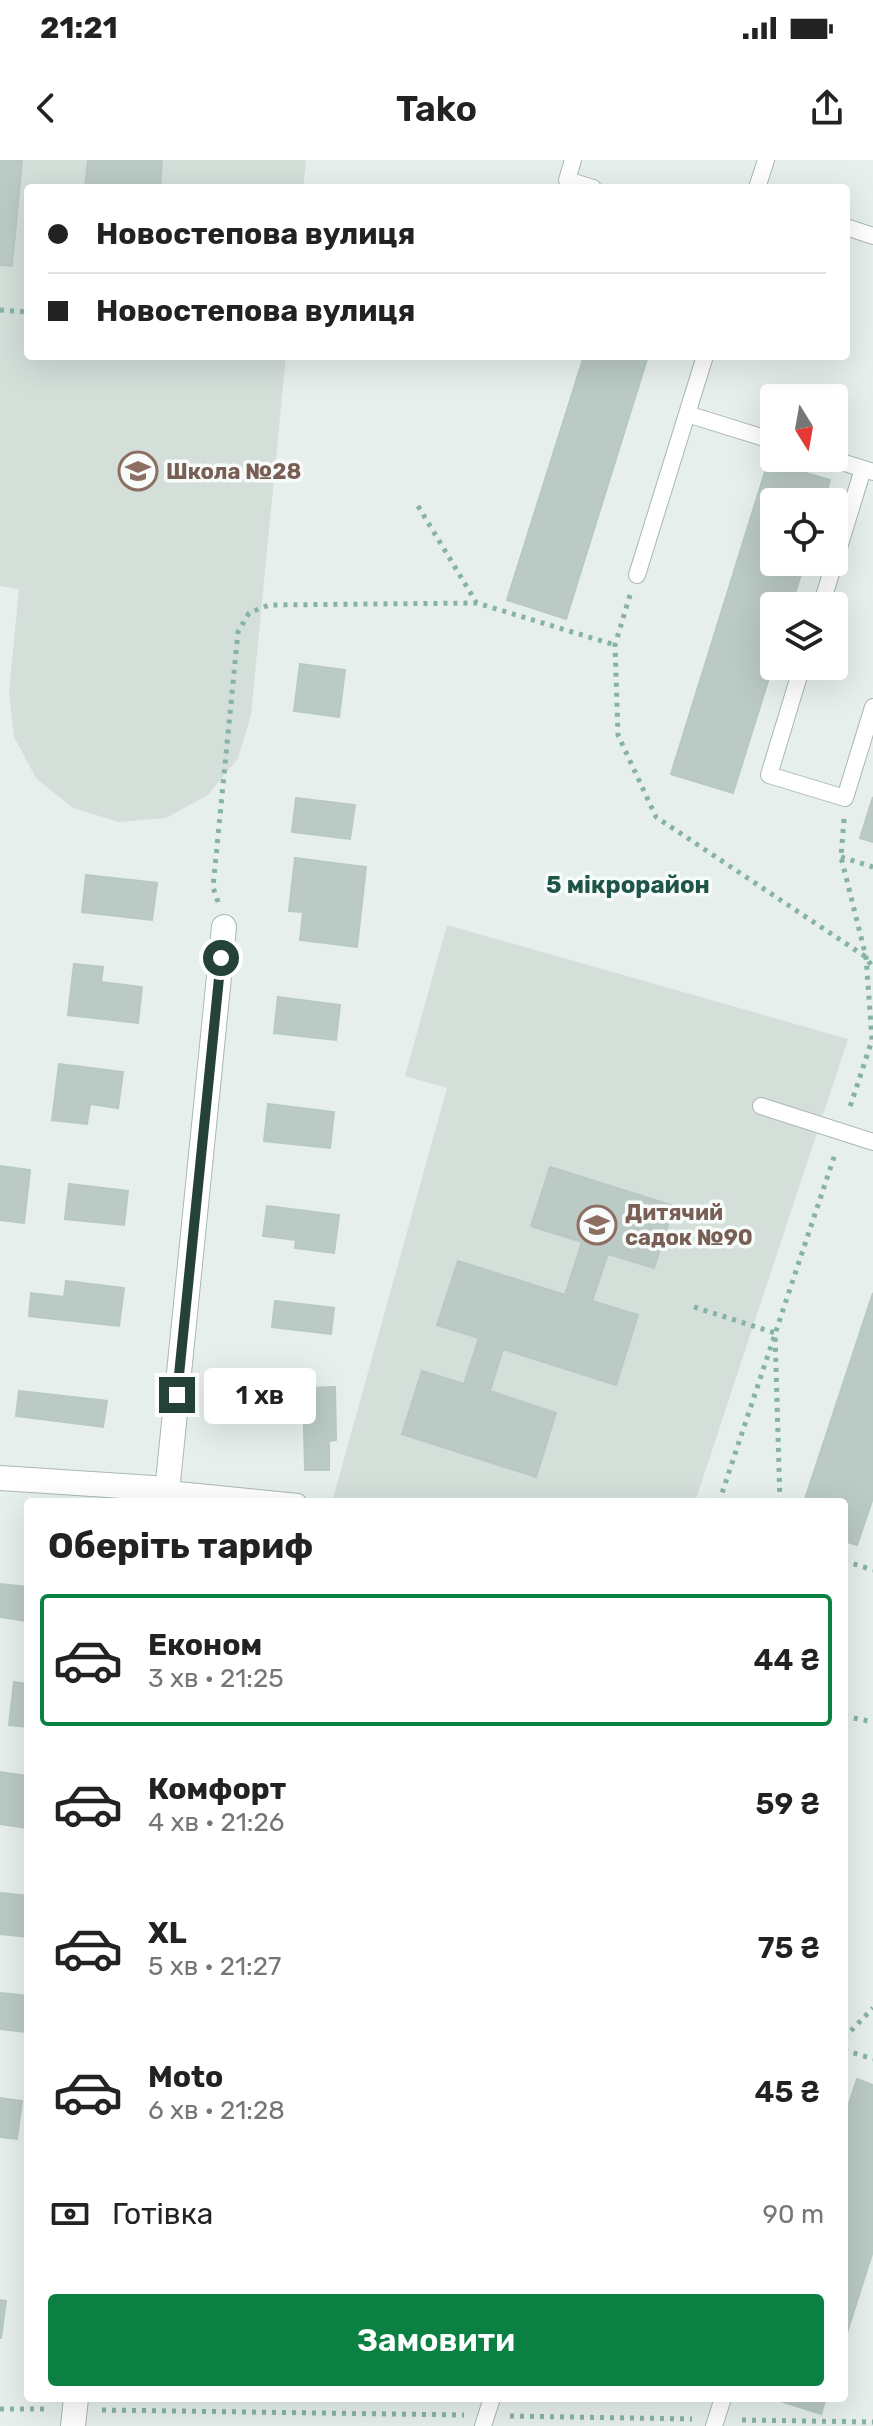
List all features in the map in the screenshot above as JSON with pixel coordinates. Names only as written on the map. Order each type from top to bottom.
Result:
[{"type":"street","points":[[0,1478],[167,1495],[224,927]]},
{"type":"lane","points":[[573,160],[567,180],[580,184]]},
{"type":"lane","points":[[758,184],[766,160]]},
{"type":"lane","points":[[850,228],[873,236]]},
{"type":"lane","points":[[637,575],[704,360]]},
{"type":"lane","points":[[687,414],[760,437]]},
{"type":"lane","points":[[826,592],[868,470],[848,464]]},
{"type":"lane","points":[[798,680],[769,775],[845,798],[873,707]]},
{"type":"lane","points":[[761,1106],[873,1142]]},
{"type":"lane","points":[[167,1495],[223,1498]]},
{"type":"lane","points":[[716,2423],[722,2402]]},
{"type":"path","points":[[0,310],[24,312]]},
{"type":"path","points":[[418,506],[477,603]]},
{"type":"path","points":[[637,575],[615,645],[618,735],[656,817],[866,957],[873,968]]},
{"type":"path","points":[[224,927],[223,913],[213,887],[238,632],[249,613],[269,605],[477,603],[615,645]]},
{"type":"path","points":[[720,1498],[872,1040],[866,957],[841,857],[845,798]]},
{"type":"path","points":[[841,857],[873,867]]},
{"type":"path","points":[[694,1307],[775,1333]]},
{"type":"path","points":[[775,1333],[780,1498]]},
{"type":"path","points":[[848,1562],[873,1570]]},
{"type":"path","points":[[848,1717],[873,1722]]},
{"type":"path","points":[[848,2034],[873,2008]]},
{"type":"path","points":[[848,2051],[873,2059]]},
{"type":"path","points":[[0,2409],[485,2421],[873,2422]]},
{"type":"shaded area","name":"Школа №28","points":[[0,160],[306,160],[303,184],[24,184],[24,360],[286,360],[251,715],[238,758],[208,795],[166,818],[119,822],[73,808],[36,778],[14,737],[9,692],[19,589],[0,586]]},
{"type":"shaded area","name":"Дитячий садок №90","points":[[447,925],[848,1039],[696,1498],[333,1498],[447,1088],[405,1076]]},
{"type":"building","points":[[0,160],[22,160],[12,266],[0,265]]},
{"type":"building","points":[[88,160],[162,160],[160,184],[85,184]]},
{"type":"building","points":[[583,360],[647,360],[566,619],[507,600]]},
{"type":"building","points":[[765,472],[802,472],[830,480],[828,488],[760,488],[760,576],[801,576],[795,592],[760,592],[760,680],[768,680],[733,793],[671,774]]},
{"type":"building","points":[[300,664],[345,670],[339,717],[294,711]]},
{"type":"building","points":[[873,797],[873,842],[860,838]]},
{"type":"building","points":[[296,798],[355,805],[350,839],[292,832]]},
{"type":"building","points":[[295,858],[366,867],[357,947],[300,940],[303,912],[289,911]]},
{"type":"building","points":[[86,875],[157,883],[152,920],[82,912]]},
{"type":"building","points":[[74,964],[103,967],[101,982],[142,987],[138,1023],[68,1015]]},
{"type":"building","points":[[278,997],[340,1005],[336,1040],[274,1033]]},
{"type":"building","points":[[59,1064],[123,1072],[118,1108],[90,1104],[87,1124],[52,1120]]},
{"type":"building","points":[[268,1104],[334,1112],[330,1148],[264,1141]]},
{"type":"building","points":[[0,1166],[30,1170],[24,1223],[0,1220]]},
{"type":"building","points":[[550,1167],[674,1206],[654,1268],[608,1254],[592,1301],[638,1315],[616,1385],[503,1349],[490,1391],[556,1413],[536,1477],[402,1434],[422,1371],[464,1384],[479,1338],[437,1325],[458,1261],[565,1295],[582,1242],[531,1226]]},
{"type":"building","points":[[69,1184],[128,1191],[124,1225],[65,1219]]},
{"type":"building","points":[[267,1206],[339,1215],[334,1253],[295,1248],[296,1240],[263,1236]]},
{"type":"building","points":[[66,1281],[124,1288],[119,1326],[29,1316],[31,1293],[64,1297]]},
{"type":"building","points":[[873,1293],[873,1498],[857,1545],[848,1542],[848,1498],[805,1498]]},
{"type":"building","points":[[275,1301],[334,1308],[331,1334],[272,1327]]},
{"type":"building","points":[[335,1387],[336,1440],[329,1441],[329,1470],[305,1470],[303,1388]]},
{"type":"building","points":[[19,1391],[107,1401],[103,1427],[16,1416]]},
{"type":"building","points":[[0,1584],[24,1587],[24,1620],[0,1617]]},
{"type":"building","points":[[14,1682],[24,1683],[24,1727],[9,1725]]},
{"type":"building","points":[[0,1772],[24,1775],[24,1827],[0,1824]]},
{"type":"building","points":[[0,1893],[24,1896],[24,1937],[0,1934]]},
{"type":"building","points":[[0,1993],[24,1996],[24,2032],[0,2029]]},
{"type":"building","points":[[857,2079],[873,2085],[873,2251],[848,2329],[848,2107]]},
{"type":"building","points":[[0,2098],[22,2101],[17,2139],[0,2137]]},
{"type":"building","points":[[0,2300],[6,2301],[1,2338],[0,2338]]},
{"type":"building","points":[[784,2402],[825,2402],[821,2414]]},
{"type":"place","name":"Школа №28","points":[[138,471]]},
{"type":"place","name":"Дитячий садок №90","points":[[597,1225]]},
{"type":"district","name":"5 мікрорайон","points":[[628,885]]},
{"type":"route","points":[[177,1395],[221,958]]}]
